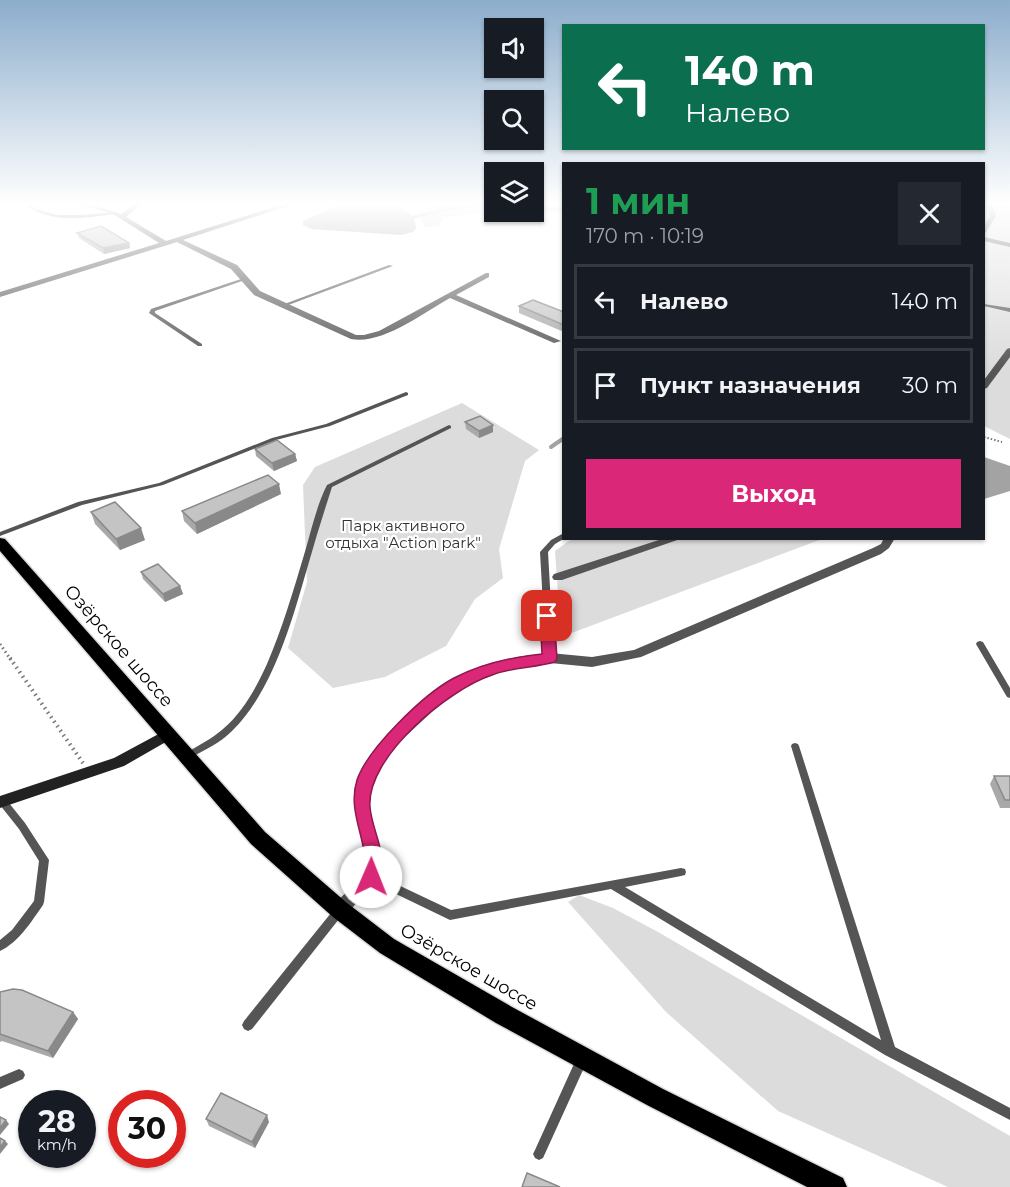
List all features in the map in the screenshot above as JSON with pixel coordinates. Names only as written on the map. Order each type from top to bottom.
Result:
[{"type":"main road","name":"Озёрское шоссе","points":[[0,542],[258,838],[340,910],[387,946],[583,1058],[828,1186]]},
{"type":"main road","points":[[1,801],[129,757],[166,735]]},
{"type":"street","points":[[0,295],[115,259]]},
{"type":"street","points":[[218,259],[234,267],[257,293],[281,306],[354,337],[364,338],[382,333],[486,275]]},
{"type":"street","points":[[450,295],[557,341]]},
{"type":"street","points":[[985,385],[1010,351]]},
{"type":"street","points":[[558,577],[672,540]]},
{"type":"street","points":[[340,910],[371,877],[373,854],[362,806],[366,780],[384,748],[435,700],[459,682],[516,662],[549,658],[592,662],[636,654],[877,551],[885,546],[889,540]]},
{"type":"lane","points":[[281,306],[391,266]]},
{"type":"lane","points":[[200,345],[152,313],[153,310],[246,279]]},
{"type":"lane","points":[[985,305],[1010,310]]},
{"type":"lane","points":[[0,534],[80,503],[161,484],[274,439],[328,425],[406,394]]},
{"type":"lane","points":[[186,757],[231,727],[250,705],[261,687],[284,631],[309,544],[329,486],[449,426]]},
{"type":"lane","points":[[549,658],[544,552],[552,542],[562,537]]},
{"type":"lane","points":[[980,644],[1010,695]]},
{"type":"lane","points":[[795,746],[890,1051]]},
{"type":"lane","points":[[0,946],[16,933],[39,902],[44,860],[22,826],[1,801]]},
{"type":"lane","points":[[371,877],[450,915],[681,872]]},
{"type":"lane","points":[[613,885],[890,1051],[1010,1114]]},
{"type":"lane","points":[[248,1025],[340,910]]},
{"type":"lane","points":[[539,1154],[583,1058]]},
{"type":"lane","points":[[0,1083],[19,1075]]},
{"type":"path","points":[[985,436],[1002,442]]},
{"type":"path","points":[[0,644],[89,772]]},
{"type":"green space","points":[[985,259],[1010,259],[1010,439],[985,426]]},
{"type":"green space","name":"Парк активного отдыха \"Action park\"","points":[[462,403],[539,450],[525,461],[499,549],[503,578],[475,599],[446,646],[385,677],[333,688],[288,648],[307,582],[303,485],[315,467]]},
{"type":"green space","points":[[570,540],[819,540],[561,637],[555,551]]},
{"type":"green space","points":[[579,895],[613,908],[658,932],[1010,1136],[1010,1187],[948,1187],[778,1111],[666,1012],[568,902]]},
{"type":"shaded area","points":[[985,457],[1010,466],[1010,491],[985,499]]},
{"type":"building","points":[[533,300],[562,311],[562,324],[519,306]]},
{"type":"building","points":[[480,416],[493,425],[479,431],[465,422]]},
{"type":"building","points":[[277,440],[295,454],[272,463],[255,449]]},
{"type":"building","points":[[268,475],[279,484],[195,523],[182,511]]},
{"type":"building","points":[[115,502],[141,528],[116,539],[91,512]]},
{"type":"building","points":[[158,564],[180,586],[163,594],[141,572]]},
{"type":"building","points":[[994,776],[1010,776],[1010,800],[1005,800]]},
{"type":"building","points":[[13,989],[22,990],[73,1012],[48,1051],[0,1034],[0,992]]},
{"type":"building","points":[[221,1093],[267,1115],[252,1142],[206,1119]]},
{"type":"building","points":[[0,1117],[6,1120],[0,1128]]},
{"type":"building","points":[[527,1173],[560,1187],[522,1187]]},
{"type":"waterway","points":[[551,447],[562,439]]},
{"type":"route","points":[[371,877],[373,854],[362,806],[366,780],[384,748],[435,700],[459,682],[516,662],[549,658],[547,616]]}]
